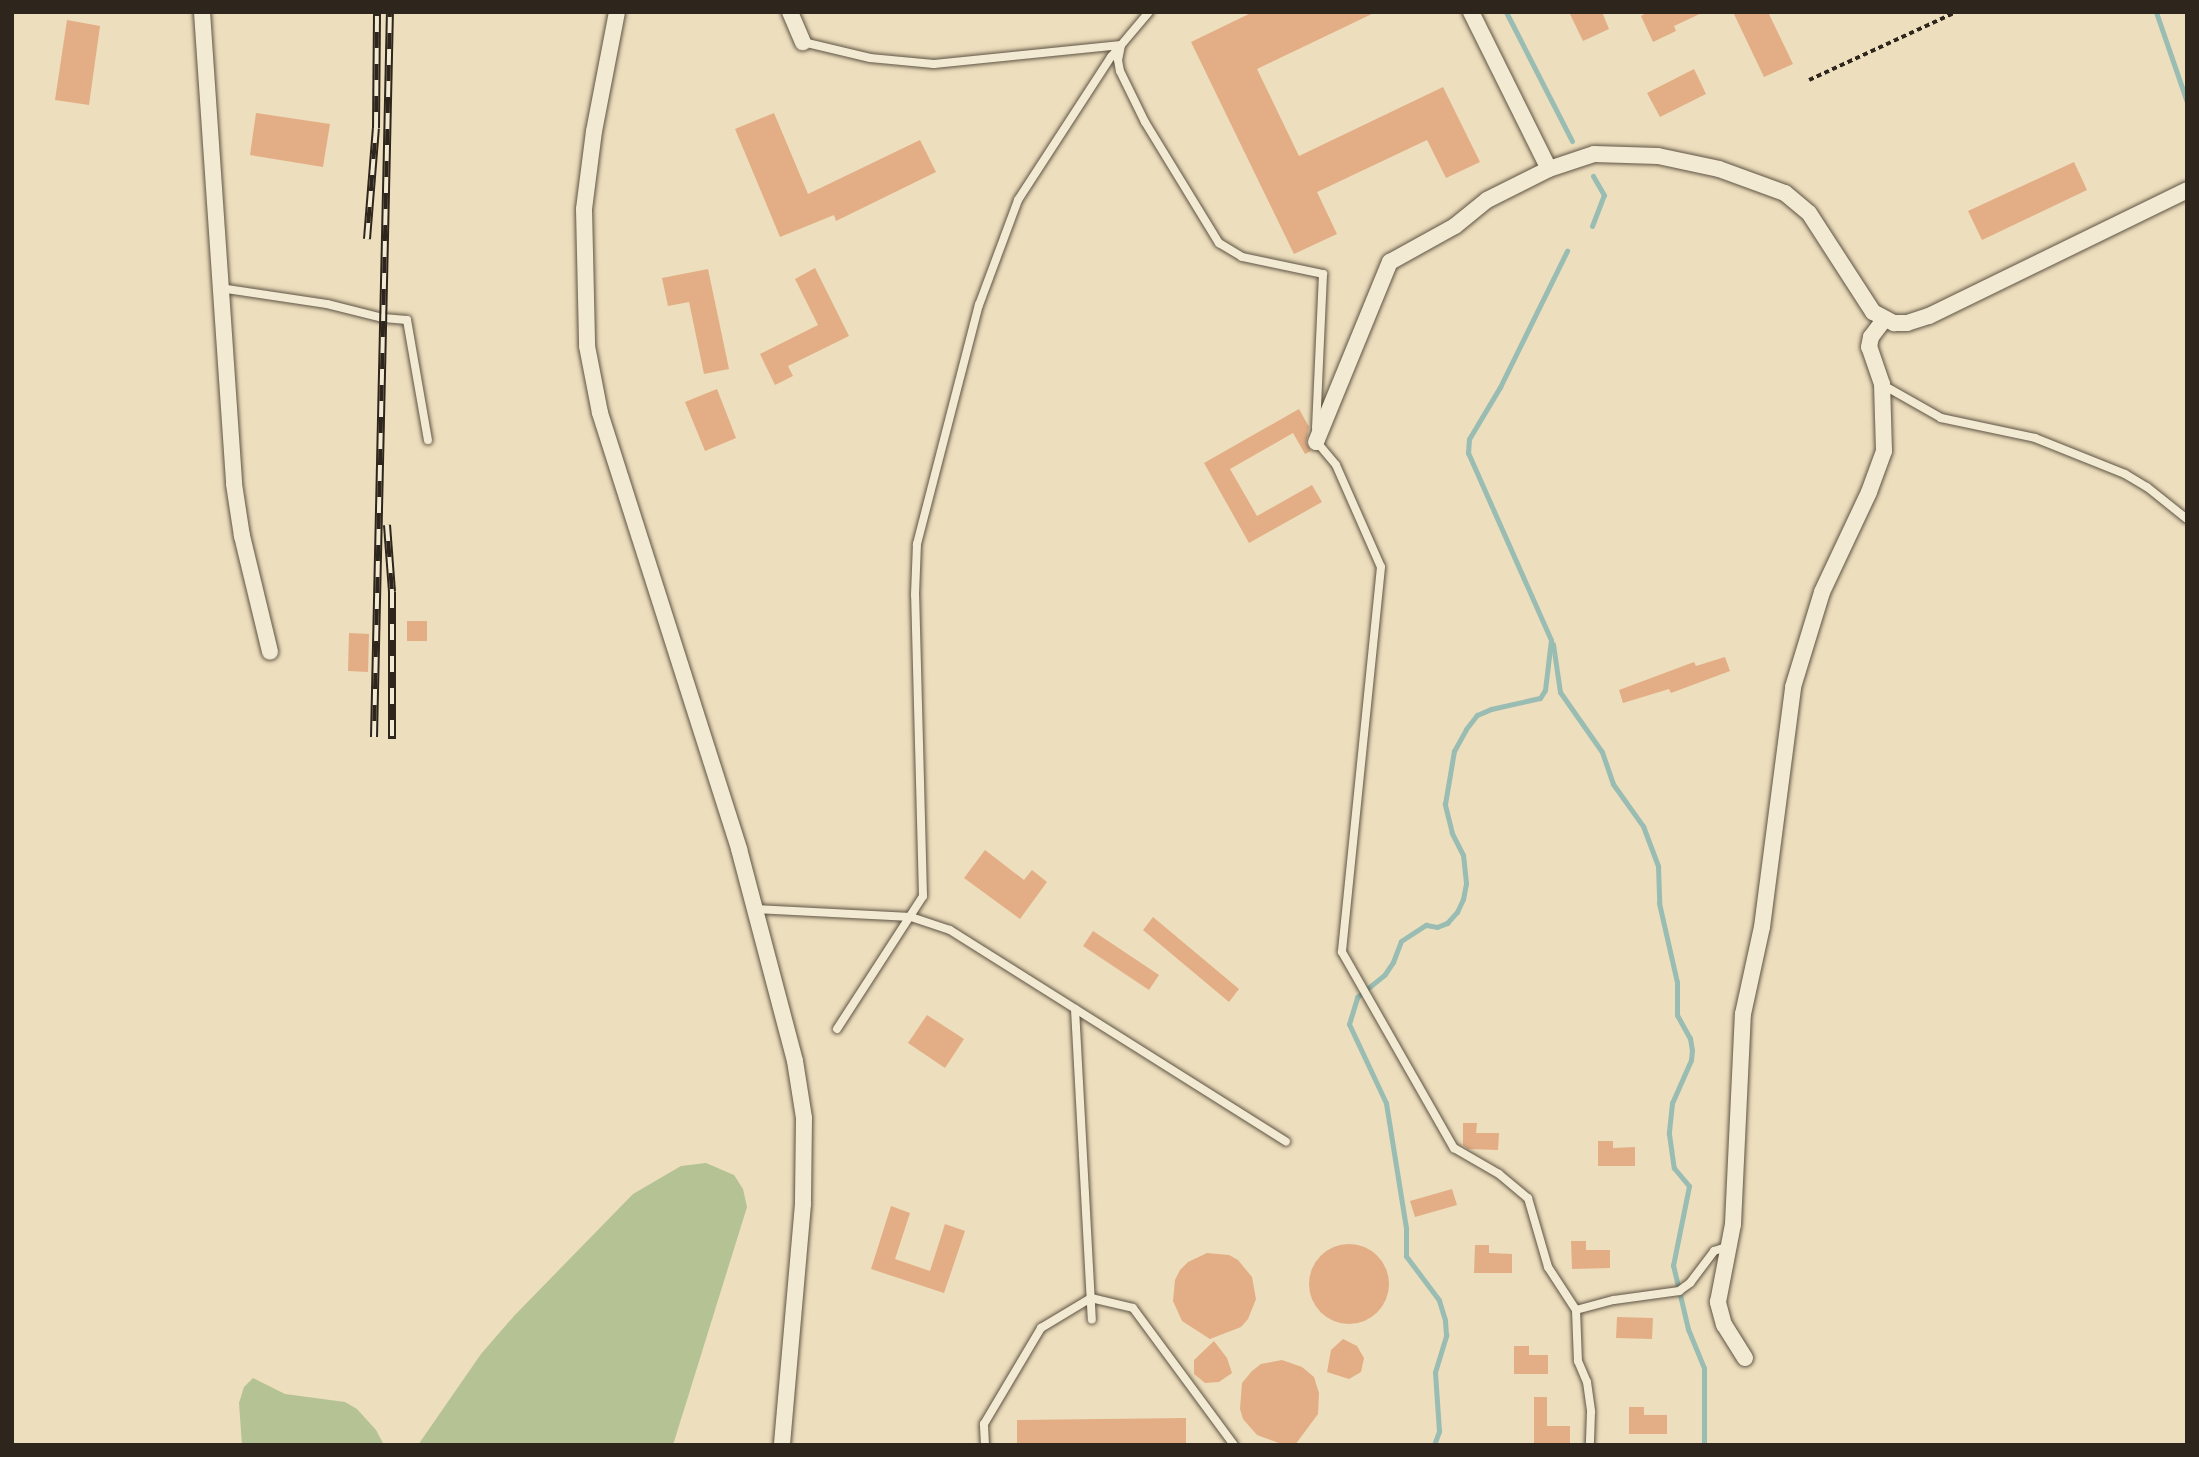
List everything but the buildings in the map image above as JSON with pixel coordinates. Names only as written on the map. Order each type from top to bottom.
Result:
[{"type":"street","points":[[202,12],[236,508],[270,652]]},
{"type":"street","points":[[617,12],[594,131],[584,209],[584,322],[589,368],[600,413],[739,849],[790,1042],[804,1118],[803,1204],[782,1445]]},
{"type":"street","points":[[790,12],[803,42]]},
{"type":"street","points":[[1471,12],[1549,169]]},
{"type":"street","points":[[1316,442],[1391,262],[1455,226],[1487,200],[1549,169],[1594,154],[1658,156],[1719,169],[1785,193],[1809,213],[1863,299],[1884,320],[1907,323],[1929,316],[2187,190]]},
{"type":"street","points":[[1745,1358],[1728,1334],[1720,1312],[1719,1290],[1733,1224],[1743,1014],[1762,927],[1793,687],[1822,593],[1881,463],[1885,438],[1882,384],[1869,347],[1871,337],[1884,320]]},
{"type":"lane","points":[[837,1029],[911,917],[923,896],[925,886],[915,582],[917,544],[971,329],[1010,218],[1029,182],[1121,44],[1149,12]]},
{"type":"lane","points":[[803,42],[870,58],[934,64],[1121,44]]},
{"type":"lane","points":[[1121,44],[1120,71],[1146,122],[1219,243],[1242,257],[1323,274],[1316,442],[1336,465],[1381,567],[1342,952],[1454,1148],[1525,1193],[1533,1209],[1548,1267],[1576,1310],[1577,1361],[1587,1382],[1591,1412],[1590,1445]]},
{"type":"lane","points":[[220,288],[327,304],[383,318],[407,320],[428,440]]},
{"type":"lane","points":[[1882,384],[1941,418],[2035,438],[2125,474],[2147,487],[2187,519]]},
{"type":"lane","points":[[755,909],[911,917],[950,930],[1286,1142]]},
{"type":"lane","points":[[1075,1009],[1092,1320]]},
{"type":"lane","points":[[1576,1310],[1614,1300],[1679,1291],[1689,1283],[1714,1251],[1729,1247]]},
{"type":"lane","points":[[985,1445],[984,1424],[1041,1328],[1091,1298],[1133,1308],[1234,1445]]},
{"type":"path","points":[[1809,80],[1956,12]]},
{"type":"green space","points":[[706,1163],[734,1175],[743,1189],[747,1207],[673,1445],[418,1445],[481,1354],[514,1316],[633,1194],[681,1166]]},
{"type":"green space","points":[[253,1378],[285,1394],[345,1402],[357,1409],[376,1430],[384,1445],[242,1445],[239,1403],[244,1387]]},
{"type":"waterway","points":[[1506,12],[1572,141]]},
{"type":"waterway","points":[[2156,12],[2187,102]]},
{"type":"waterway","points":[[1592,226],[1604,195],[1593,176]]},
{"type":"waterway","points":[[1434,1445],[1439,1431],[1435,1372],[1446,1335],[1445,1320],[1439,1300],[1406,1256],[1406,1228],[1386,1103],[1349,1024],[1357,997],[1385,974],[1401,941],[1426,925],[1437,927],[1447,923],[1457,912],[1463,899],[1466,883],[1463,855],[1452,833],[1445,804],[1454,751],[1466,729],[1477,715],[1491,709],[1540,698],[1545,690],[1551,640],[1468,453],[1469,439],[1500,387],[1567,251]]},
{"type":"waterway","points":[[1553,644],[1560,692],[1602,752],[1613,784],[1643,826],[1658,866],[1659,903],[1677,982],[1677,1015],[1690,1038],[1692,1050],[1691,1060],[1672,1103],[1669,1134],[1674,1168],[1689,1186],[1673,1265],[1688,1329],[1704,1368],[1704,1445]]},
{"type":"railway","points":[[367,239],[376,128],[377,12]]},
{"type":"railway","points":[[374,737],[390,12]]},
{"type":"railway","points":[[387,525],[392,592],[392,739]]}]
